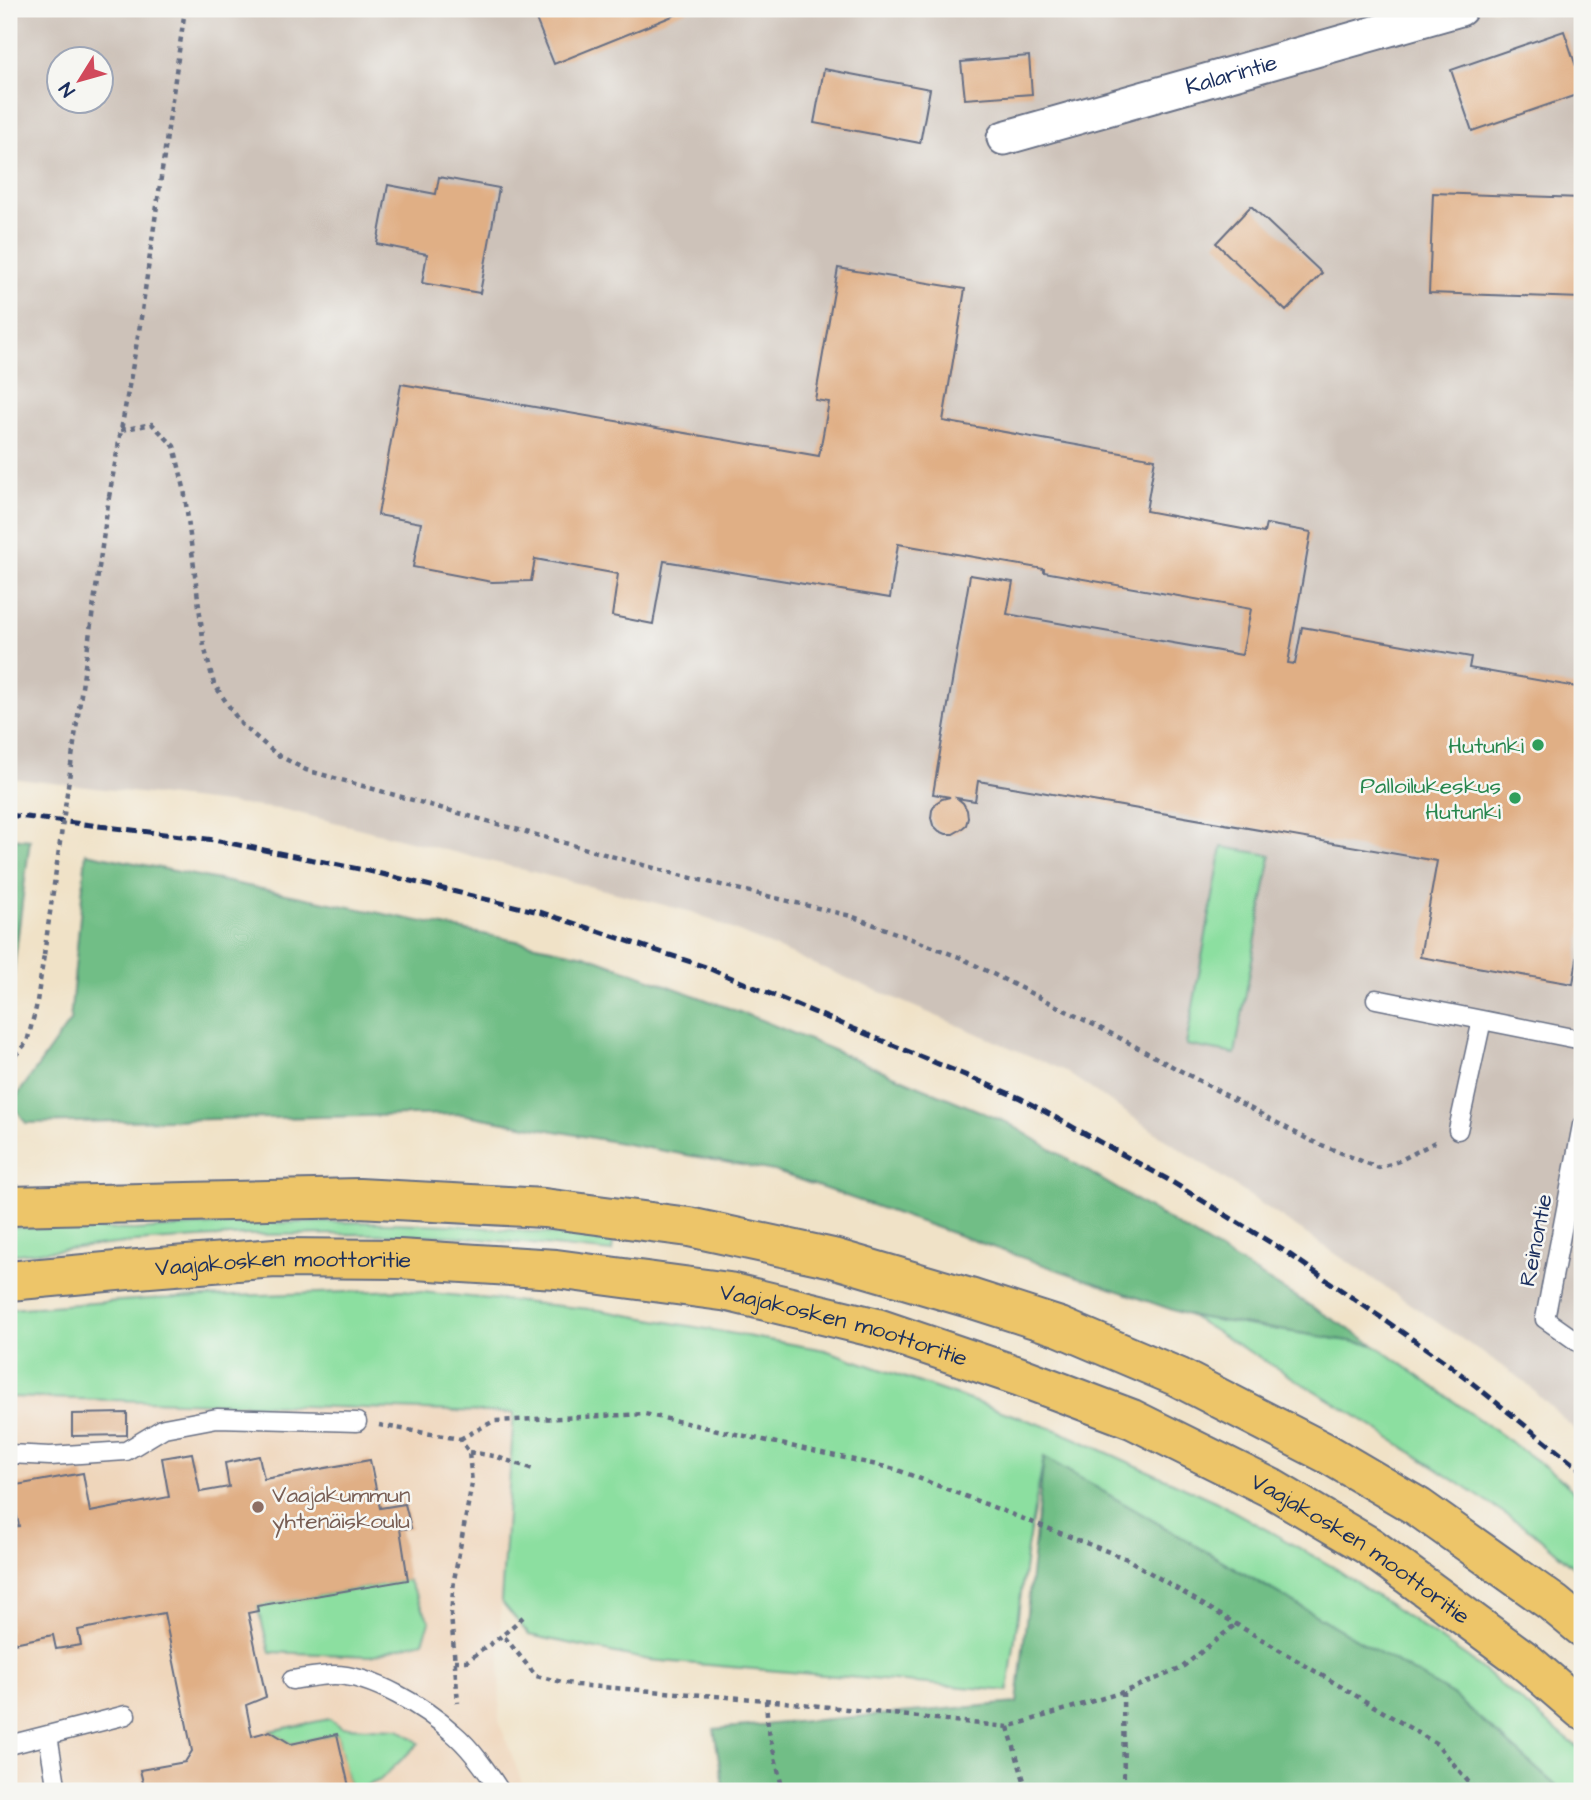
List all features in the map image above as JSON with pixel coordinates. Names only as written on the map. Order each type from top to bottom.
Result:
[{"type":"highway","points":[[9,1206],[359,1198],[544,1208],[689,1227],[832,1258],[1060,1327],[1178,1377],[1328,1454],[1418,1507],[1553,1603],[1582,1628]]},
{"type":"highway","name":"Vaajakosken moottoritie","points":[[9,1281],[275,1258],[412,1260],[556,1269],[729,1292],[877,1328],[1018,1376],[1132,1419],[1271,1488],[1369,1546],[1524,1660],[1582,1710]]},
{"type":"street","name":"Kalarintie","points":[[1004,138],[1460,9]]},
{"type":"lane","points":[[1376,999],[1582,1040]]},
{"type":"lane","points":[[1458,1130],[1482,1020]]},
{"type":"lane","name":"Reinontie","points":[[1582,1125],[1545,1320],[1582,1345]]},
{"type":"lane","points":[[9,1454],[50,1456],[126,1451],[164,1429],[217,1418],[357,1422]]},
{"type":"lane","points":[[292,1680],[335,1675],[368,1681],[411,1701],[454,1733],[484,1766],[500,1791]]},
{"type":"lane","points":[[9,1745],[126,1715]]},
{"type":"lane","points":[[48,1735],[57,1791]]},
{"type":"path","points":[[9,1063],[27,1042],[36,1008],[109,497],[140,325],[184,9]]},
{"type":"path","points":[[121,430],[152,424],[174,446],[184,488],[204,646],[214,684],[241,724],[276,754],[306,770],[675,874],[851,916],[959,957],[1116,1036],[1309,1140],[1380,1168],[1458,1130]]},
{"type":"path","points":[[357,1422],[460,1439],[494,1420],[645,1414],[895,1469],[1126,1559],[1437,1744],[1476,1791]]},
{"type":"path","points":[[454,1733],[459,1699],[451,1614],[454,1580],[472,1483],[468,1452],[460,1439]]},
{"type":"path","points":[[468,1452],[494,1456],[533,1469]]},
{"type":"path","points":[[454,1661],[467,1661],[523,1617]]},
{"type":"path","points":[[503,1635],[536,1676],[576,1685],[766,1700],[1008,1727],[1123,1692],[1180,1669],[1236,1624]]},
{"type":"path","points":[[1123,1692],[1124,1791]]},
{"type":"path","points":[[766,1700],[768,1728],[783,1791]]},
{"type":"path","points":[[1008,1727],[1027,1791]]},
{"type":"shaded area","points":[[9,9],[1582,9],[1582,1436],[1521,1379],[1063,1070],[692,912],[286,810],[9,778]]},
{"type":"shaded area","name":"Vaajakummun yhtenäiskoulu","points":[[9,1397],[514,1413],[501,1601],[499,1721],[525,1791],[9,1791]]},
{"type":"green space","points":[[9,838],[30,840],[9,1006]]},
{"type":"green space","points":[[1222,847],[1271,855],[1235,1054],[1186,1045]]},
{"type":"green space","points":[[86,853],[585,955],[761,1020],[1008,1123],[1375,1345],[1190,1316],[774,1171],[461,1114],[26,1123],[12,1103],[70,1021]]},
{"type":"green space","points":[[245,1223],[453,1225],[613,1241],[612,1252],[452,1236],[357,1234],[247,1235],[135,1242],[9,1255],[9,1227],[134,1230]]},
{"type":"green space","points":[[402,1290],[599,1310],[825,1350],[1059,1431],[1215,1501],[1335,1568],[1468,1658],[1582,1751],[1582,1791],[1562,1791],[1454,1696],[1044,1457],[1027,1548],[1008,1691],[649,1660],[529,1635],[501,1601],[514,1413],[9,1397],[9,1309],[149,1299]]},
{"type":"green space","points":[[1190,1316],[1375,1345],[1555,1474],[1582,1499],[1582,1574],[1533,1532],[1353,1414]]},
{"type":"green space","points":[[1044,1457],[1454,1696],[1562,1791],[724,1791],[714,1729],[1017,1703]]},
{"type":"green space","points":[[408,1580],[430,1622],[423,1641],[370,1656],[270,1652],[257,1606]]},
{"type":"green space","points":[[329,1719],[342,1727],[399,1729],[419,1743],[380,1780],[350,1791],[337,1734],[291,1744],[270,1731]]},
{"type":"building","points":[[532,9],[690,9],[554,64]]},
{"type":"building","points":[[1564,31],[1582,84],[1582,93],[1472,131],[1451,70]]},
{"type":"building","points":[[1029,56],[1032,94],[965,99],[961,62]]},
{"type":"building","points":[[824,69],[930,89],[920,143],[814,123]]},
{"type":"building","points":[[439,177],[499,188],[480,293],[422,283],[427,254],[377,244],[388,185],[436,194]]},
{"type":"building","points":[[1433,193],[1582,198],[1582,298],[1429,293]]},
{"type":"building","points":[[1251,206],[1322,273],[1286,311],[1216,243]]},
{"type":"building","points":[[838,268],[965,289],[943,421],[1155,459],[1146,511],[1264,533],[1266,524],[1311,532],[1288,663],[1295,664],[1302,627],[1471,657],[1469,668],[1582,688],[1582,928],[1573,984],[1420,957],[1437,861],[978,781],[975,801],[957,798],[967,810],[966,825],[953,834],[946,834],[933,825],[932,810],[936,803],[950,797],[933,794],[970,575],[1013,582],[1007,614],[1242,655],[1251,609],[898,544],[890,598],[664,561],[653,624],[612,616],[618,574],[535,559],[531,581],[492,582],[413,567],[421,523],[378,515],[401,384],[819,456],[829,402],[815,400]]},
{"type":"building","points":[[127,1413],[127,1435],[72,1436],[72,1414]]},
{"type":"building","points":[[192,1453],[200,1492],[229,1487],[225,1463],[259,1456],[264,1479],[370,1460],[380,1508],[405,1504],[411,1528],[400,1529],[408,1580],[257,1606],[258,1611],[248,1613],[266,1697],[246,1705],[252,1736],[270,1731],[291,1744],[337,1734],[350,1791],[145,1791],[140,1770],[185,1762],[192,1751],[164,1613],[78,1630],[81,1645],[56,1649],[53,1635],[9,1644],[9,1527],[19,1526],[11,1486],[83,1473],[90,1512],[169,1497],[162,1458]]},
{"type":"railway","points":[[9,815],[214,840],[369,871],[543,913],[703,966],[1020,1098],[1167,1179],[1286,1252],[1447,1363],[1582,1471]]},
{"type":"place","name":"Hutunki","points":[[1538,745]]},
{"type":"place","name":"Palloilukeskus Hutunki","points":[[1515,798]]},
{"type":"place","name":"Vaajakummun yhtenäiskoulu","points":[[258,1507]]}]
